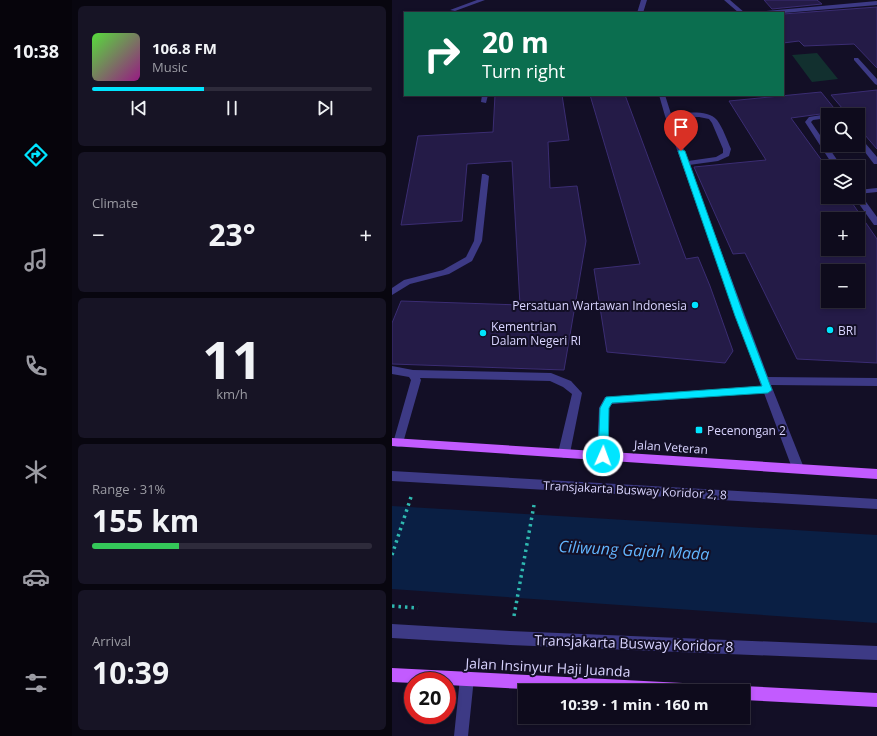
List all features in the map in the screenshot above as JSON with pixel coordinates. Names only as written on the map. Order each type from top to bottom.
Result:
[{"type":"main road","name":"Jalan Veteran","points":[[395,443],[877,474]]},
{"type":"main road","name":"Jalan Insinyur Haji Juanda","points":[[392,675],[575,684]]},
{"type":"main road","points":[[750,693],[877,700]]},
{"type":"street","points":[[453,10],[482,0]]},
{"type":"street","points":[[640,12],[644,0]]},
{"type":"street","points":[[728,0],[741,12]]},
{"type":"street","points":[[778,12],[877,4]]},
{"type":"street","points":[[856,59],[877,83]]},
{"type":"street","points":[[662,96],[739,316],[798,468]]},
{"type":"street","points":[[668,116],[699,115],[711,118],[715,122],[727,149],[726,154],[718,159],[686,163]]},
{"type":"street","points":[[821,117],[811,118],[808,122],[821,142]]},
{"type":"street","points":[[865,147],[877,162]]},
{"type":"street","points":[[392,292],[406,282],[446,272],[469,259],[478,241],[486,176]]},
{"type":"street","points":[[865,191],[877,190]]},
{"type":"street","points":[[863,204],[877,223]]},
{"type":"street","points":[[392,370],[413,374],[550,377],[567,384],[577,393],[564,453]]},
{"type":"street","points":[[395,443],[416,380],[413,374]]},
{"type":"street","points":[[603,456],[604,408],[609,400],[766,385],[877,382]]},
{"type":"street","name":"Transjakarta Busway Koridor 2, 8","points":[[392,476],[877,504]]},
{"type":"street","name":"Transjakarta Busway Koridor 8","points":[[392,631],[510,638],[877,653]]},
{"type":"street","points":[[461,736],[467,678]]},
{"type":"path","points":[[392,555],[412,493]]},
{"type":"path","points":[[516,605],[535,502]]},
{"type":"green space","points":[[817,53],[838,79],[812,82],[792,55]]},
{"type":"water","name":"Ciliwung Gajah Mada","points":[[392,506],[877,535],[877,623],[392,589]]},
{"type":"building","points":[[764,0],[817,0],[822,4],[772,9]]},
{"type":"building","points":[[877,7],[877,68],[854,44],[804,46],[799,41],[784,43],[784,14]]},
{"type":"building","points":[[877,90],[877,149],[865,135],[865,108],[842,108],[831,95]]},
{"type":"building","points":[[821,92],[834,108],[821,108],[821,114],[791,118],[821,160],[821,204],[853,204],[858,212],[821,212],[821,256],[865,256],[865,222],[877,239],[877,363],[797,359],[745,253],[733,254],[694,167],[766,160],[729,101]]},
{"type":"building","points":[[495,96],[562,96],[569,140],[548,142],[550,188],[577,186],[586,241],[564,370],[392,364],[392,323],[401,301],[520,305],[512,161],[467,164],[462,221],[401,225],[418,136],[493,132]]},
{"type":"building","points":[[590,96],[625,96],[686,259],[698,257],[710,286],[733,351],[725,363],[607,352],[594,269],[640,264]]},
{"type":"place","name":"Persatuan Wartawan Indonesia","points":[[695,305]]},
{"type":"place","name":"BRI","points":[[830,330]]},
{"type":"place","name":"Kementrian Dalam Negeri RI","points":[[483,333]]},
{"type":"place","name":"Pecenongan 2","points":[[699,430]]},
{"type":"route","points":[[603,456],[604,408],[609,400],[768,390],[739,316],[681,151]]}]
